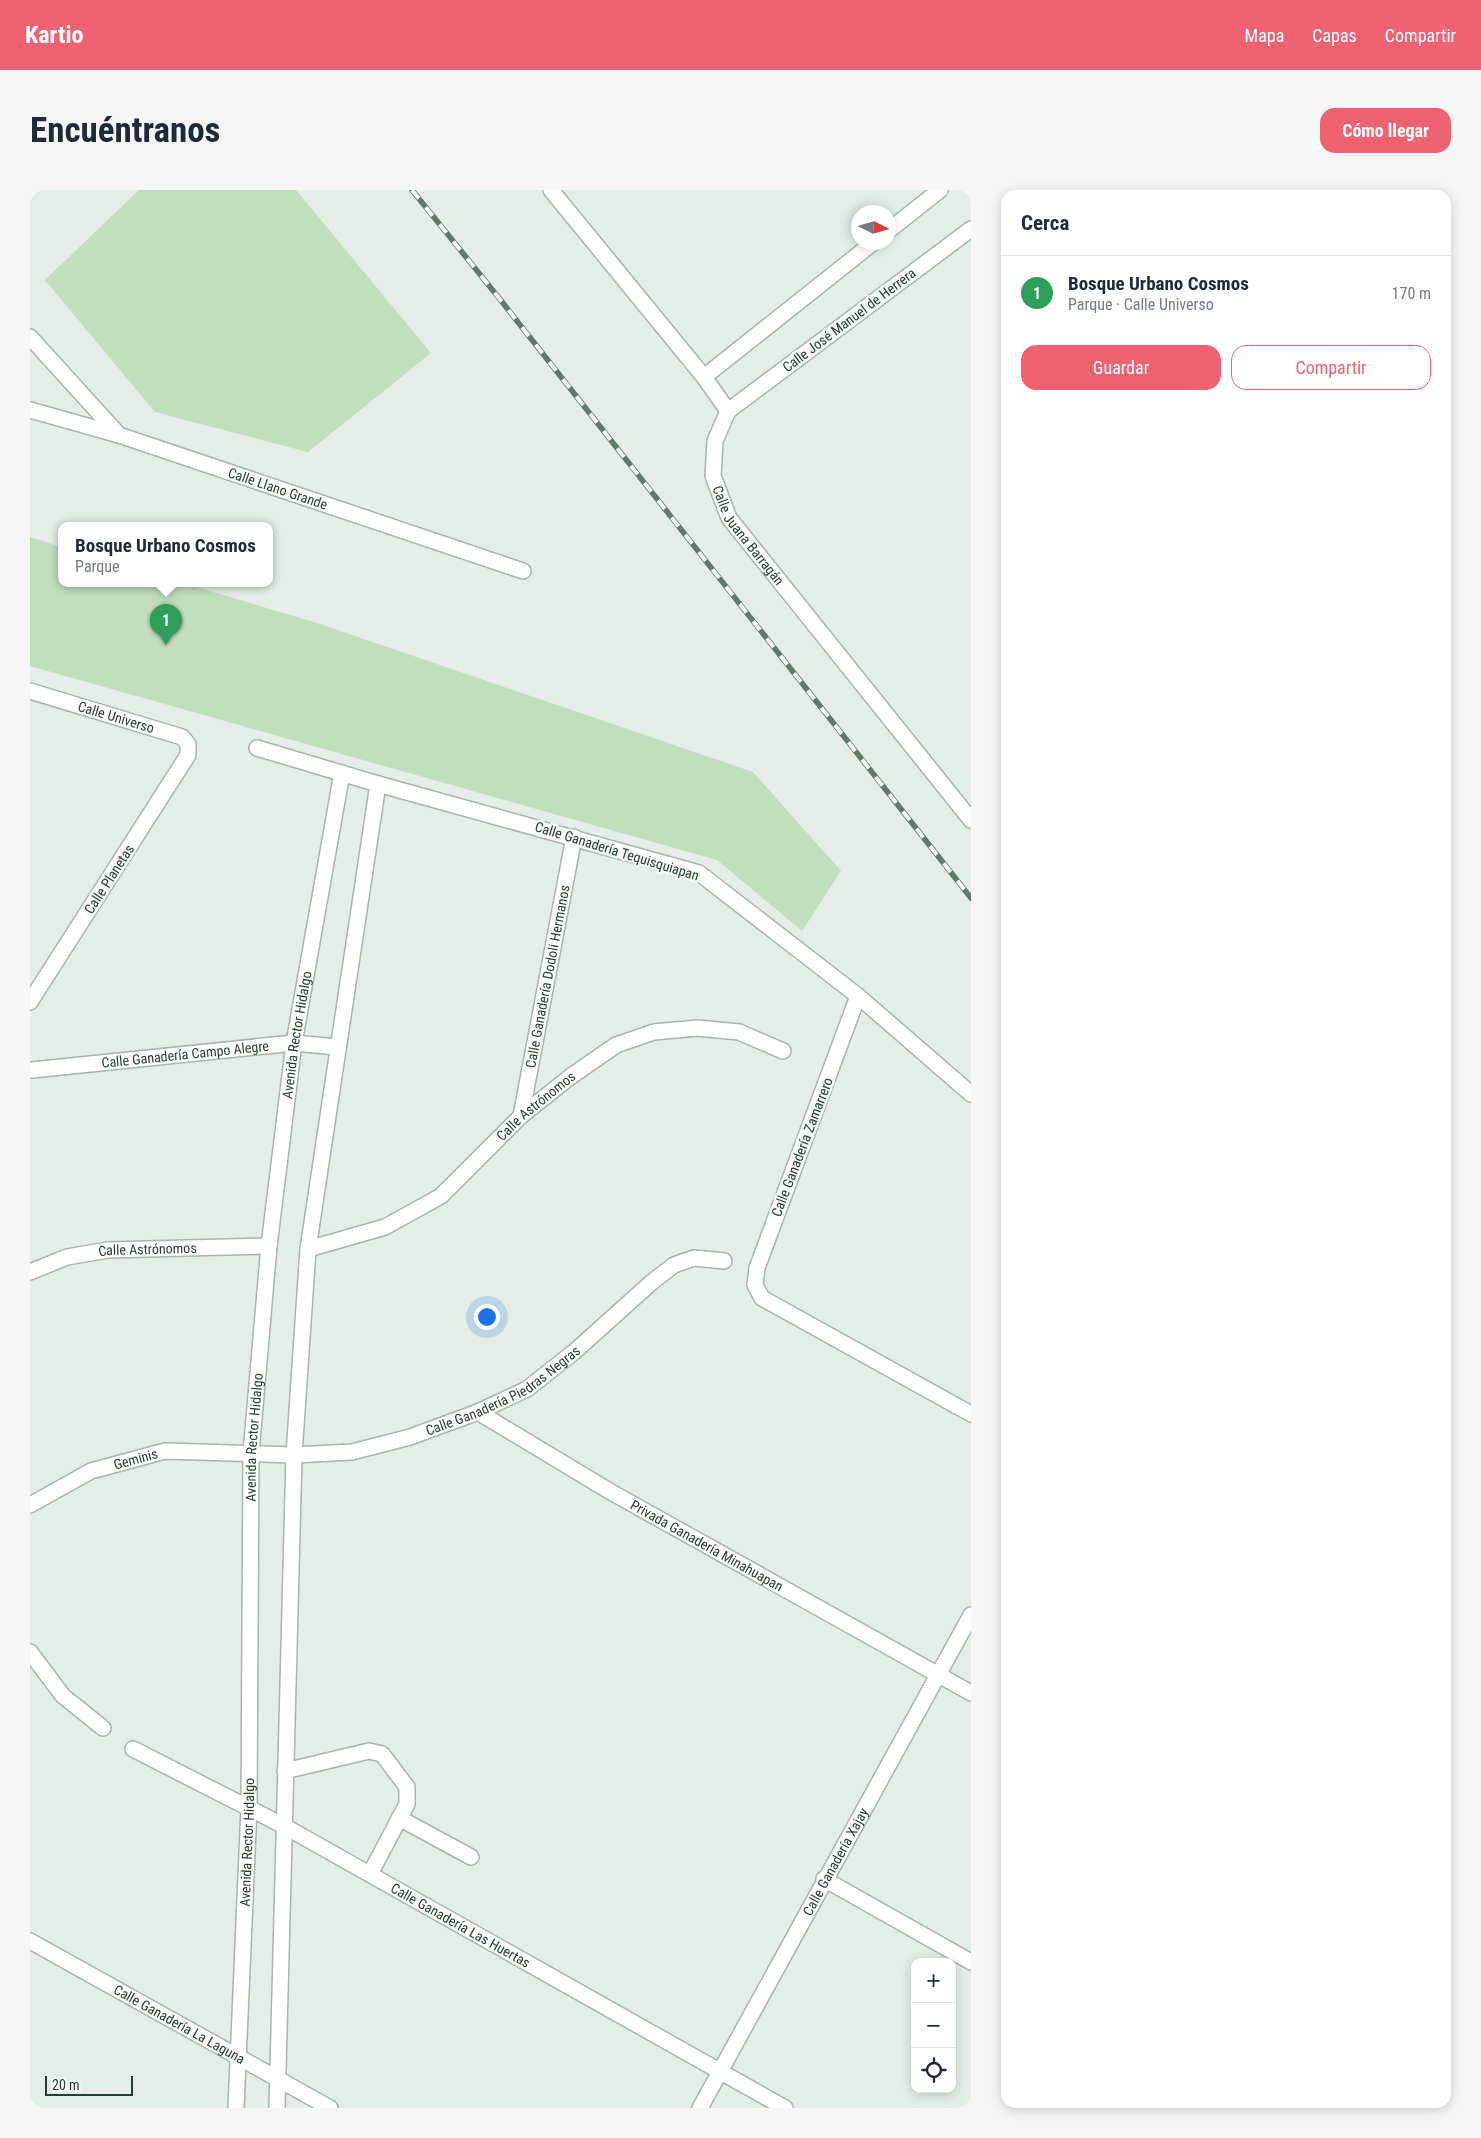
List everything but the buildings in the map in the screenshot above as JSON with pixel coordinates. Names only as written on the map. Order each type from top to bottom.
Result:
[{"type":"street","points":[[896,225],[940,190]]},
{"type":"street","points":[[556,192],[704,377],[728,411]]},
{"type":"street","name":"Calle José Manuel de Herrera","points":[[728,411],[971,228]]},
{"type":"street","points":[[704,377],[864,250]]},
{"type":"street","points":[[30,337],[119,435]]},
{"type":"street","name":"Calle Llano Grande","points":[[30,410],[119,435],[523,571]]},
{"type":"street","name":"Calle Juana Barragán","points":[[728,411],[714,441],[713,476],[728,518],[971,820]]},
{"type":"street","name":"Calle Universo","points":[[30,691],[182,737],[188,744],[188,755]]},
{"type":"street","name":"Calle Ganadería Tequisquiapan","points":[[257,748],[378,784],[700,873],[858,996],[971,1094]]},
{"type":"street","name":"Calle Planetas","points":[[32,996],[188,755]]},
{"type":"street","name":"Avenida Rector Hidalgo","points":[[236,2108],[249,1807],[251,1453],[269,1246],[294,1043],[342,773]]},
{"type":"street","points":[[277,2108],[294,1455],[308,1249],[378,784]]},
{"type":"street","name":"Calle Ganadería Dodoli Hermanos","points":[[521,1116],[574,837]]},
{"type":"street","name":"Calle Ganadería Zamarrero","points":[[858,996],[756,1268],[756,1285],[762,1298],[971,1414]]},
{"type":"street","name":"Calle Astrónomos","points":[[308,1249],[385,1227],[441,1196],[521,1116],[570,1077],[616,1045],[654,1032],[696,1028],[739,1032],[783,1051]]},
{"type":"street","name":"Calle Ganadería Campo Alegre","points":[[32,1070],[294,1043],[337,1047]]},
{"type":"street","name":"Calle Astrónomos","points":[[30,1272],[68,1257],[108,1250],[269,1246]]},
{"type":"street","name":"Calle Ganadería Piedras Negras","points":[[251,1453],[294,1455],[352,1452],[410,1437],[478,1412],[527,1389],[574,1352],[652,1282],[674,1265],[694,1258],[724,1260]]},
{"type":"street","name":"Privada Ganadería Minahuapan","points":[[478,1412],[611,1492],[971,1693]]},
{"type":"street","name":"Geminis","points":[[30,1505],[91,1471],[165,1451],[251,1453]]},
{"type":"street","name":"Calle Ganadería Xajay","points":[[700,2108],[971,1614]]},
{"type":"street","points":[[30,1652],[62,1696],[103,1728]]},
{"type":"street","name":"Calle Ganadería Las Huertas","points":[[133,1750],[284,1826],[785,2108]]},
{"type":"street","points":[[285,1771],[369,1751],[376,1751],[382,1754],[407,1787],[407,1804],[370,1874]]},
{"type":"street","points":[[399,1818],[471,1857]]},
{"type":"street","points":[[824,1879],[971,1962]]},
{"type":"street","name":"Calle Ganadería La Laguna","points":[[30,1940],[330,2108]]},
{"type":"green space","points":[[139,190],[296,190],[431,353],[308,452],[155,412],[45,280]]},
{"type":"green space","points":[[30,537],[58,546],[58,587],[196,587],[317,623],[753,772],[841,871],[802,931],[717,860],[30,666]]},
{"type":"railway","points":[[412,190],[971,898]]},
{"type":"place","name":"Bosque Urbano Cosmos","points":[[166,645]]}]
